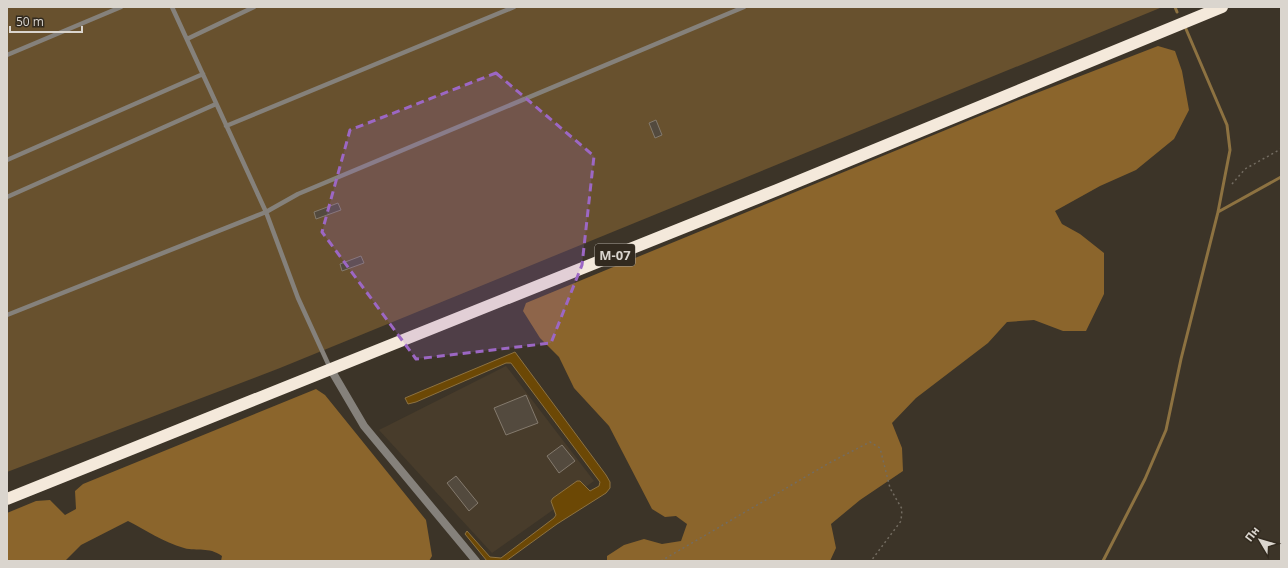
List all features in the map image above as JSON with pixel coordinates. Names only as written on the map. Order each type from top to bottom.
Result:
[{"type":"highway","name":"М-07","points":[[7,499],[330,368],[770,193],[1222,7]]},
{"type":"street","points":[[330,368],[364,426],[476,561]]},
{"type":"lane","points":[[7,54],[121,7]]},
{"type":"lane","points":[[172,7],[266,212],[298,298],[330,368]]},
{"type":"lane","points":[[187,39],[254,7]]},
{"type":"lane","points":[[226,126],[514,7]]},
{"type":"lane","points":[[7,315],[266,212],[298,194],[744,7]]},
{"type":"lane","points":[[7,160],[203,74]]},
{"type":"lane","points":[[7,197],[216,104]]},
{"type":"path","points":[[1232,184],[1245,169],[1281,150]]},
{"type":"path","points":[[661,561],[831,462],[870,442],[880,448],[890,488],[902,509],[901,521],[871,561]]},
{"type":"highlighted area","points":[[496,73],[594,156],[582,265],[551,343],[416,359],[322,232],[350,130]]},
{"type":"shaded area","points":[[7,7],[1160,8],[280,368],[7,472]]},
{"type":"shaded area","points":[[1158,46],[1175,51],[1182,71],[1189,110],[1174,139],[1136,170],[1100,186],[1055,211],[1062,224],[1080,234],[1104,253],[1104,294],[1086,331],[1063,331],[1034,320],[1007,322],[988,343],[916,398],[892,423],[902,448],[903,471],[860,500],[831,524],[836,548],[830,561],[607,561],[607,556],[624,545],[644,539],[662,544],[681,541],[687,524],[676,516],[665,517],[652,509],[609,426],[574,388],[559,357],[540,338],[523,311],[526,303],[1016,101]]},
{"type":"shaded area","points":[[515,352],[606,475],[610,482],[610,488],[606,493],[557,524],[506,561],[487,561],[465,534],[467,531],[490,557],[501,558],[554,518],[556,515],[551,501],[553,498],[577,481],[580,481],[590,491],[599,486],[600,482],[511,363],[506,363],[416,402],[408,404],[405,398]]},
{"type":"shaded area","points":[[506,366],[594,481],[492,553],[379,430]]},
{"type":"shaded area","points":[[316,389],[325,395],[426,520],[432,556],[429,561],[221,561],[222,556],[217,553],[208,550],[184,548],[162,539],[128,521],[81,545],[65,561],[7,561],[7,513],[36,501],[50,500],[65,515],[76,509],[75,491],[83,484]]},
{"type":"building","points":[[656,120],[662,135],[655,138],[649,123]]},
{"type":"building","points":[[338,203],[341,210],[316,219],[314,212]]},
{"type":"building","points":[[361,256],[364,263],[342,271],[340,264]]},
{"type":"building","points":[[526,395],[538,423],[506,435],[494,408]]},
{"type":"building","points":[[562,445],[575,461],[559,473],[547,456]]},
{"type":"building","points":[[456,476],[478,503],[469,511],[447,483]]},
{"type":"waterway","points":[[1175,7],[1177,12]]},
{"type":"waterway","points":[[1103,561],[1145,479],[1166,430],[1181,359],[1218,212],[1230,150],[1227,125],[1186,29]]},
{"type":"waterway","points":[[1218,212],[1281,177]]}]
